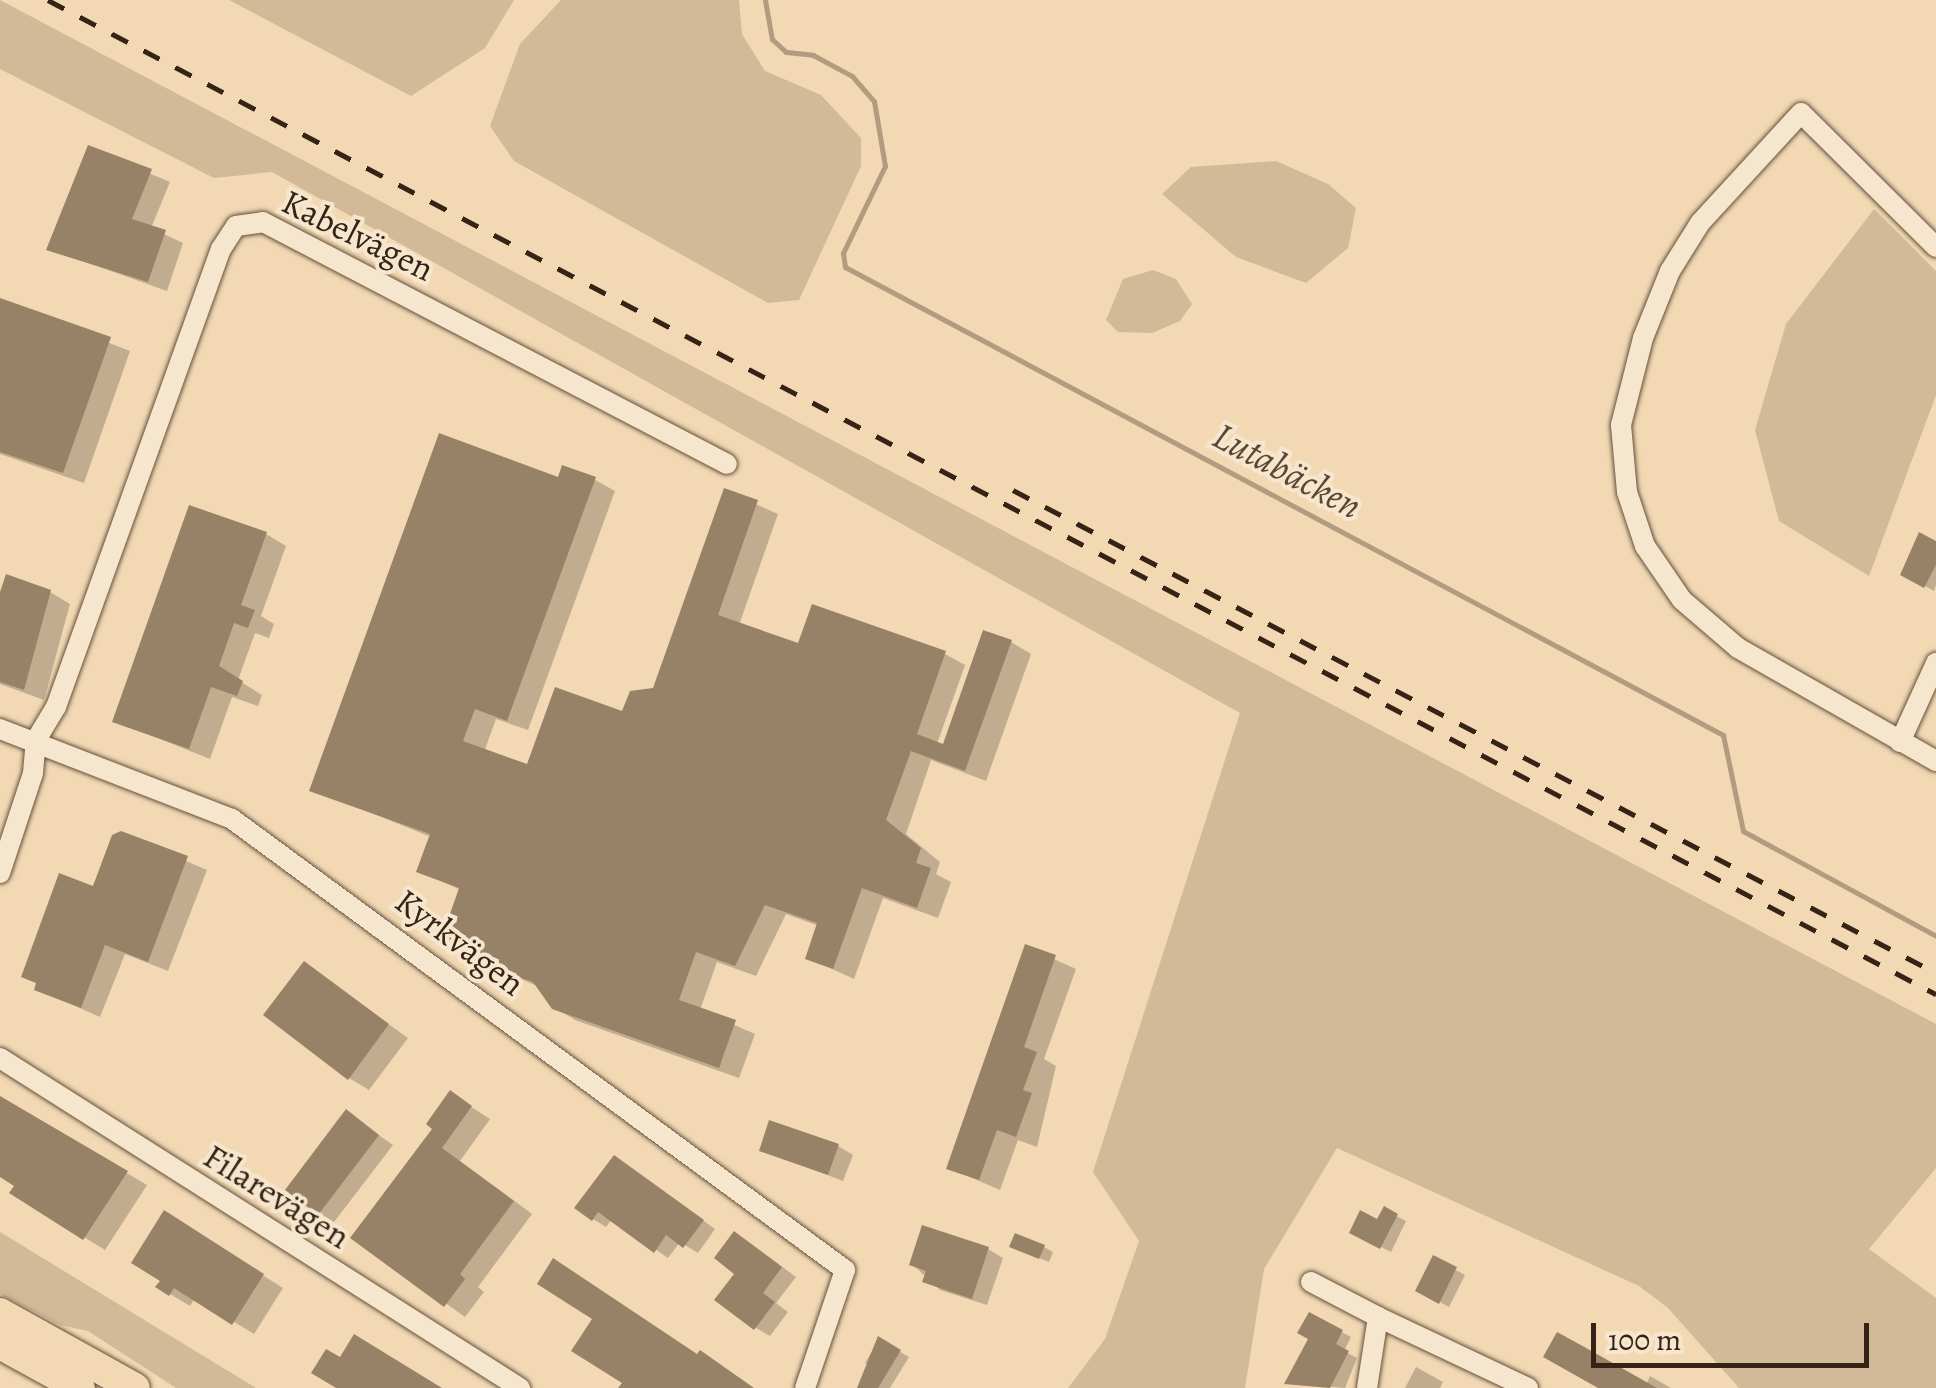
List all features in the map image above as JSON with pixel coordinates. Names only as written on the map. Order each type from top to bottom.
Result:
[{"type":"highway","points":[[0,1313],[136,1388]]},
{"type":"highway","points":[[0,1344],[80,1388]]},
{"type":"street","points":[[1936,247],[1800,113],[1700,224],[1670,271],[1643,338],[1622,425],[1627,492],[1645,546],[1682,600],[1738,648],[1936,761]]},
{"type":"street","name":"Kabelvägen","points":[[36,740],[56,707],[221,248],[246,222],[263,222],[308,244],[727,464]]},
{"type":"street","points":[[1900,742],[1936,663]]},
{"type":"street","name":"Kyrkvägen","points":[[0,729],[232,818],[845,1270],[805,1388]]},
{"type":"street","points":[[0,874],[34,773],[36,740]]},
{"type":"street","name":"Filarevägen","points":[[0,1058],[520,1388]]},
{"type":"street","points":[[1310,1282],[1528,1388]]},
{"type":"street","points":[[1368,1388],[1378,1317]]},
{"type":"shaded area","points":[[0,0],[1936,1024],[1936,1168],[1869,1249],[1936,1298],[1936,1388],[1739,1388],[1668,1308],[1639,1286],[1337,1148],[1264,1269],[1245,1388],[1068,1388],[1105,1339],[1139,1241],[1093,1172],[1240,713],[272,172],[214,178],[0,69]]},
{"type":"shaded area","points":[[229,0],[514,0],[485,48],[411,96]]},
{"type":"shaded area","points":[[561,0],[739,0],[742,34],[765,71],[821,95],[861,138],[861,166],[799,300],[768,303],[514,161],[490,126],[520,44]]},
{"type":"shaded area","points":[[1276,161],[1328,184],[1356,208],[1348,248],[1306,283],[1236,257],[1162,194],[1191,167]]},
{"type":"shaded area","points":[[1874,209],[1936,271],[1936,395],[1869,576],[1779,521],[1755,430],[1786,324]]},
{"type":"shaded area","points":[[1153,270],[1176,279],[1192,304],[1180,321],[1152,333],[1118,332],[1106,320],[1123,279]]},
{"type":"shaded area","points":[[0,1232],[256,1388],[176,1388],[88,1331],[60,1325],[0,1294]]},
{"type":"building","points":[[88,145],[152,169],[132,219],[166,230],[148,282],[46,250]]},
{"type":"building","points":[[0,298],[111,337],[63,473],[0,452]]},
{"type":"building","points":[[439,433],[558,477],[562,465],[596,477],[507,721],[475,709],[463,741],[527,764],[555,687],[622,711],[630,691],[653,688],[724,488],[758,500],[718,615],[798,643],[812,604],[946,651],[917,734],[943,744],[983,630],[1012,640],[965,771],[911,751],[886,820],[921,848],[916,863],[931,868],[917,908],[862,888],[833,969],[805,959],[817,923],[765,905],[735,966],[696,952],[679,1000],[736,1020],[719,1068],[552,1009],[533,982],[486,966],[443,934],[459,888],[416,872],[430,834],[309,791]]},
{"type":"building","points":[[189,505],[267,532],[241,605],[255,610],[248,628],[234,623],[219,666],[243,681],[237,696],[211,687],[189,749],[112,722]]},
{"type":"building","points":[[1919,532],[1936,541],[1936,565],[1924,588],[1900,575]]},
{"type":"building","points":[[6,574],[51,590],[24,690],[0,682],[0,592]]},
{"type":"building","points":[[121,831],[188,856],[148,962],[105,945],[81,1008],[34,990],[36,983],[21,977],[59,873],[93,886],[112,835]]},
{"type":"building","points":[[1025,944],[1056,955],[1024,1047],[1037,1052],[1023,1090],[1032,1093],[1016,1137],[997,1130],[979,1180],[946,1169]]},
{"type":"building","points":[[304,961],[389,1024],[348,1080],[263,1015]]},
{"type":"building","points":[[450,1090],[472,1106],[442,1148],[514,1201],[460,1274],[465,1279],[444,1307],[350,1238],[432,1129],[426,1124]]},
{"type":"building","points":[[0,1096],[128,1171],[83,1240],[9,1193],[14,1186],[0,1177]]},
{"type":"building","points":[[346,1109],[379,1135],[318,1215],[285,1190]]},
{"type":"building","points":[[769,1120],[839,1144],[828,1175],[759,1151]]},
{"type":"building","points":[[614,1155],[704,1220],[683,1248],[666,1235],[654,1253],[598,1212],[592,1221],[574,1208]]},
{"type":"building","points":[[1384,1206],[1398,1214],[1380,1249],[1349,1233],[1360,1210],[1377,1219]]},
{"type":"building","points":[[164,1210],[264,1274],[232,1325],[174,1288],[169,1296],[155,1287],[160,1281],[131,1263]]},
{"type":"building","points":[[922,1225],[989,1247],[972,1299],[922,1282],[926,1271],[909,1265]]},
{"type":"building","points":[[734,1231],[782,1267],[763,1293],[775,1302],[754,1330],[714,1300],[734,1274],[714,1258]]},
{"type":"building","points":[[1015,1233],[1045,1245],[1039,1259],[1009,1247]]},
{"type":"building","points":[[1433,1255],[1457,1267],[1439,1304],[1415,1291]]},
{"type":"building","points":[[553,1258],[754,1388],[618,1388],[622,1383],[571,1351],[592,1319],[537,1284]]},
{"type":"building","points":[[1309,1312],[1343,1330],[1336,1344],[1349,1351],[1330,1388],[1284,1384],[1308,1339],[1297,1333]]},
{"type":"building","points":[[1557,1332],[1657,1388],[1598,1388],[1543,1357]]},
{"type":"building","points":[[354,1334],[442,1388],[336,1388],[311,1373],[326,1349],[340,1357]]},
{"type":"building","points":[[878,1336],[901,1350],[878,1388],[857,1388]]},
{"type":"waterway","name":"Lutabäcken","points":[[765,0],[772,39],[786,52],[813,55],[852,76],[874,101],[885,166],[843,253],[845,267],[1723,735],[1743,831],[1936,936]]},
{"type":"railway","points":[[48,0],[1936,994]]},
{"type":"railway","points":[[1013,490],[1936,973]]}]
